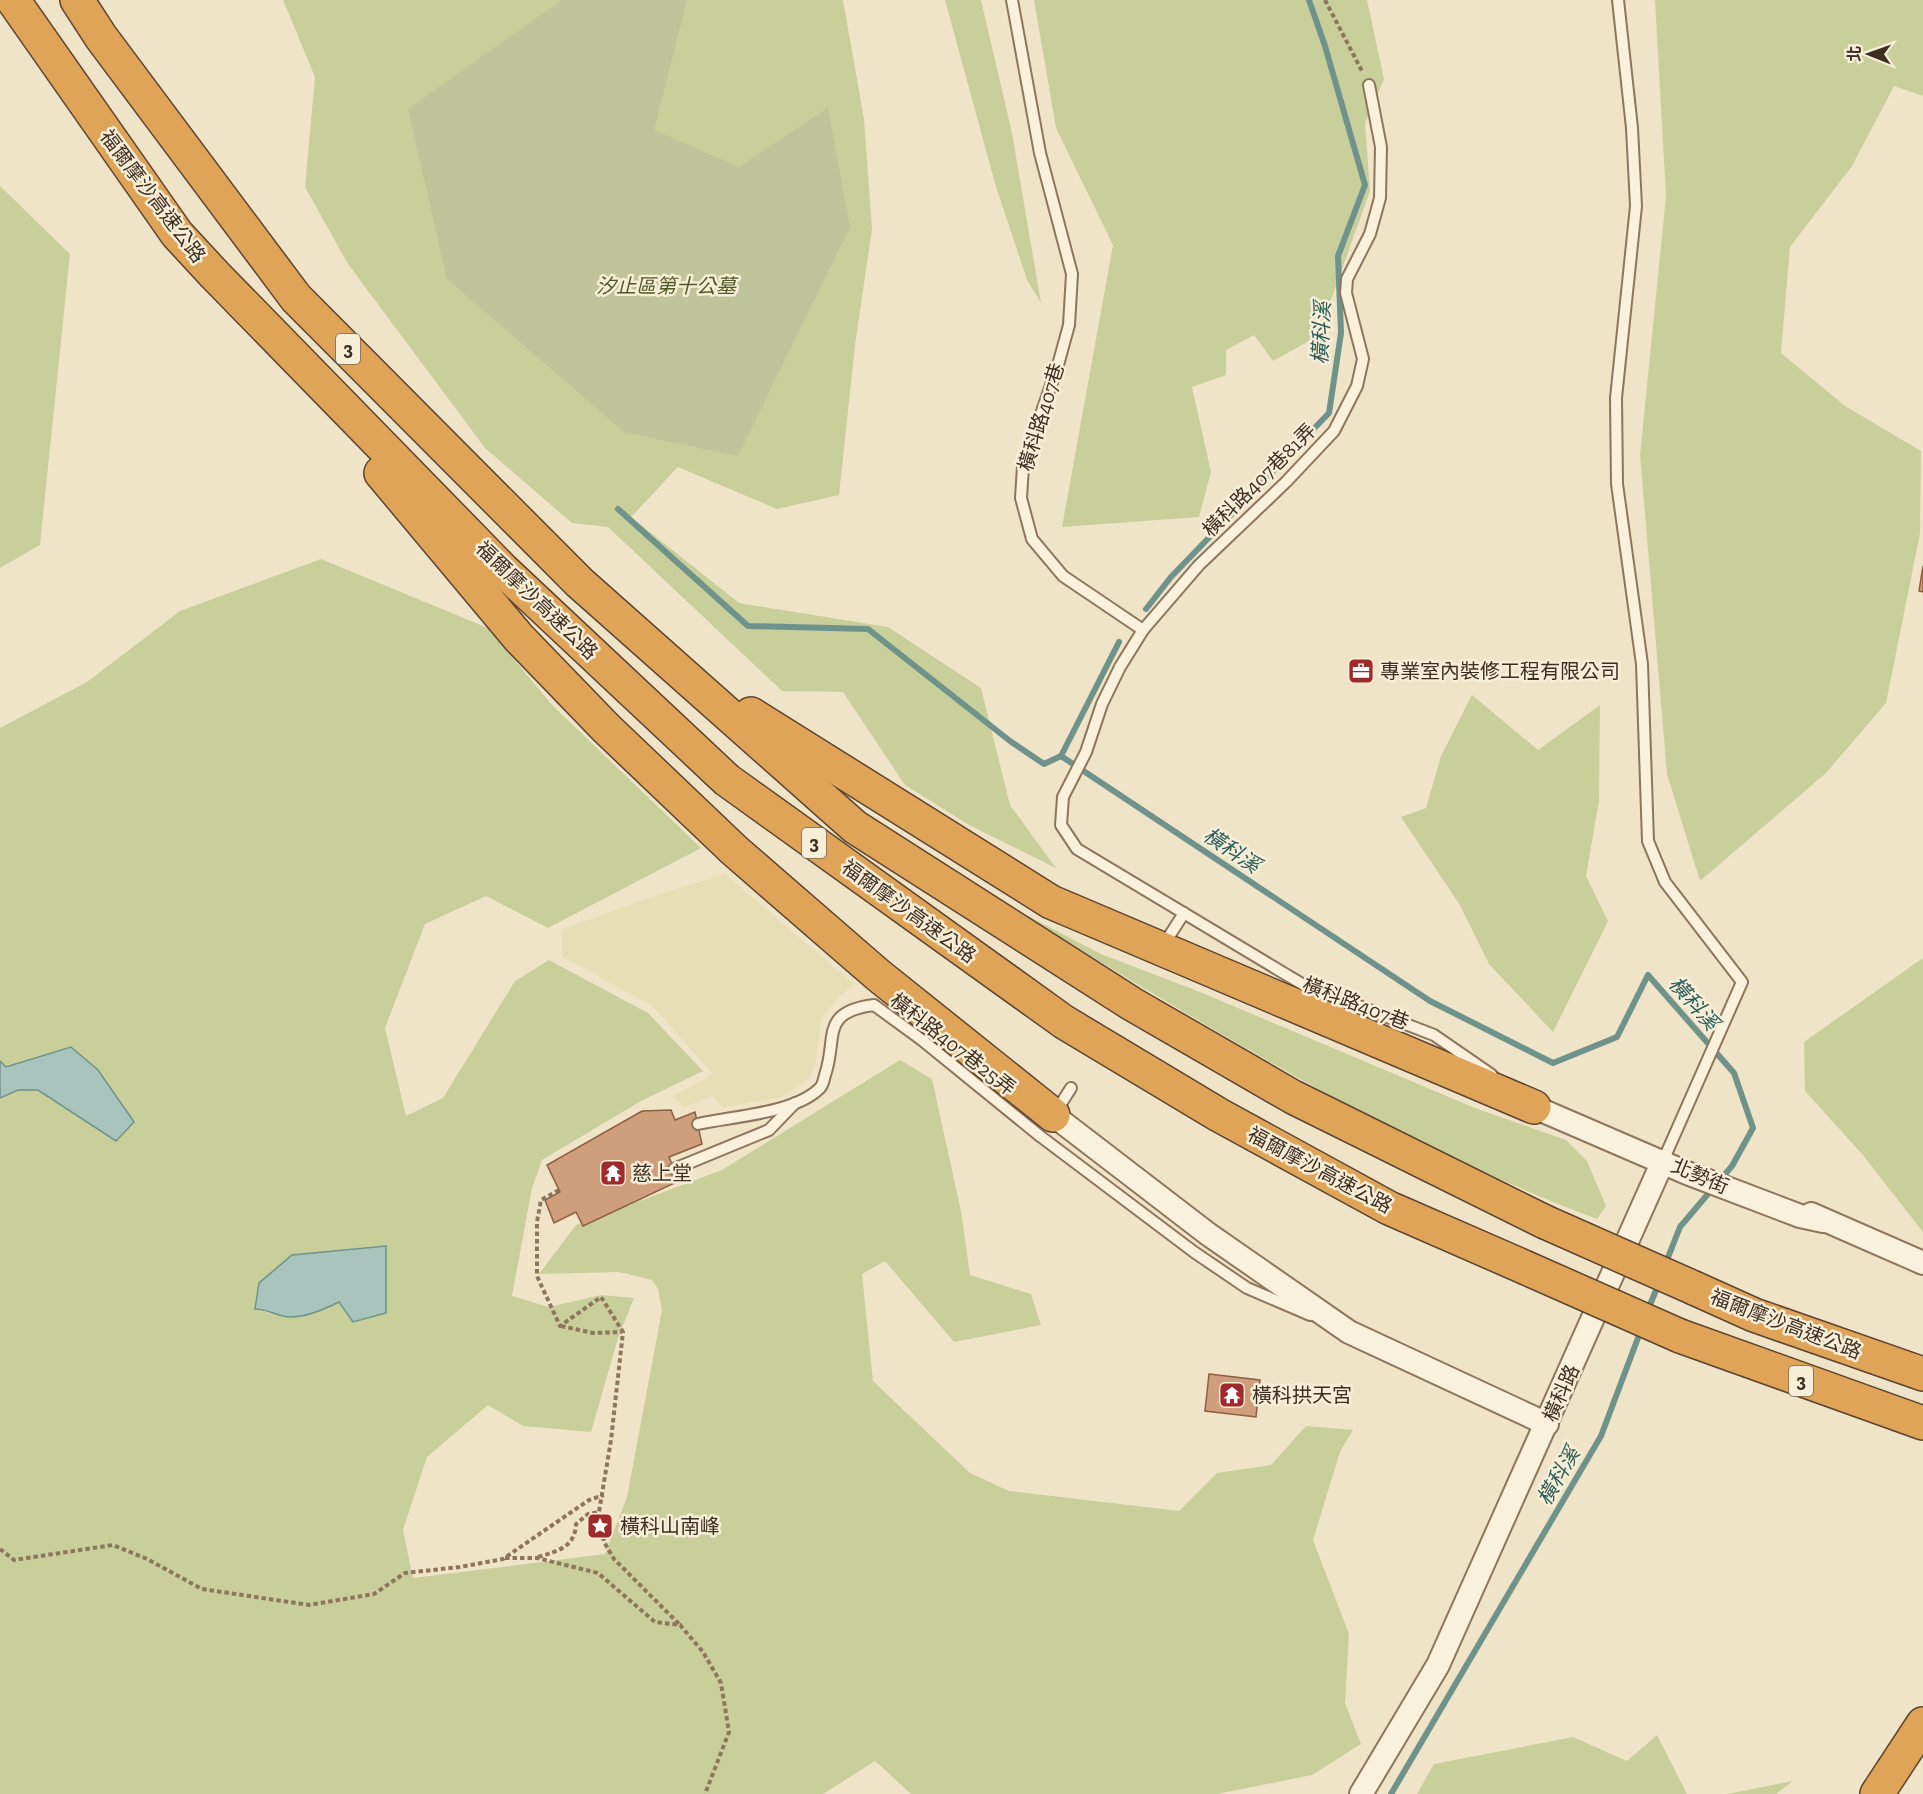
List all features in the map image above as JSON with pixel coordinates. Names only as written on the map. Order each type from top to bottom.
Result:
[{"type":"highway","name":"福爾摩沙高速公路","points":[[13,0],[177,234],[503,570],[726,780],[1064,1022],[1219,1115],[1379,1203],[1680,1336],[1923,1423]]},
{"type":"highway","name":"福爾摩沙高速公路","points":[[77,0],[101,37],[296,298],[580,583],[855,827],[1132,1004],[1293,1097],[1545,1222],[1754,1315],[1923,1374]]},
{"type":"highway","points":[[214,274],[519,638],[606,728],[734,850],[1047,1126]]},
{"type":"highway","points":[[664,659],[1050,902],[1534,1107]]},
{"type":"highway","points":[[1877,1794],[1923,1724]]},
{"type":"street","name":"橫科路407巷","points":[[1534,1107],[1663,1161]]},
{"type":"street","points":[[1047,1126],[1208,1234],[1348,1332],[1547,1424]]},
{"type":"street","name":"北勢街","points":[[1663,1161],[1823,1221],[1923,1263]]},
{"type":"street","name":"橫科路","points":[[1361,1794],[1438,1665],[1663,1161]]},
{"type":"lane","name":"橫科路407巷","points":[[1012,0],[1040,153],[1072,274],[1069,325],[1058,365],[1023,466],[1021,498],[1032,539],[1063,576],[1143,630]]},
{"type":"lane","name":"橫科路","points":[[1618,0],[1632,128],[1636,206],[1616,398],[1617,484],[1642,664],[1648,841],[1665,882],[1742,982],[1663,1161]]},
{"type":"lane","name":"橫科路407巷81弄","points":[[1061,825],[1063,797],[1083,758],[1106,695],[1143,630],[1199,565],[1286,482],[1334,431],[1357,386],[1363,359],[1346,293],[1347,279],[1370,234],[1380,198],[1381,147],[1369,85]]},
{"type":"lane","name":"橫科路407巷","points":[[1061,825],[1077,849],[1302,984],[1434,1035],[1457,1049],[1534,1107]]},
{"type":"lane","points":[[1168,938],[1184,913]]},
{"type":"lane","name":"橫科路407巷25弄","points":[[698,1124],[795,1103],[821,1087],[827,1070],[832,1030],[840,1018],[859,1007],[874,1005],[1047,1126]]},
{"type":"lane","points":[[1047,1126],[1071,1089]]},
{"type":"lane","points":[[674,1169],[768,1130],[795,1103]]},
{"type":"path","points":[[1325,0],[1369,85]]},
{"type":"path","points":[[560,1190],[541,1200],[537,1222],[537,1276],[560,1326]]},
{"type":"path","points":[[560,1326],[601,1297],[623,1332],[604,1495],[599,1512],[604,1542],[614,1559],[680,1625],[703,1652],[721,1683],[729,1732],[705,1794]]},
{"type":"path","points":[[560,1326],[593,1333],[623,1332]]},
{"type":"path","points":[[503,1558],[589,1500],[604,1495]]},
{"type":"path","points":[[537,1558],[570,1545],[576,1536],[576,1524],[588,1514],[599,1512]]},
{"type":"path","points":[[0,1549],[14,1560],[113,1545],[147,1559],[202,1589],[309,1605],[374,1594],[405,1572],[460,1567],[503,1558],[537,1558],[598,1573],[655,1622],[680,1625]]},
{"type":"shaded area","points":[[725,874],[854,984],[838,998],[821,1019],[816,1062],[809,1079],[779,1098],[723,1107],[712,1096],[684,1107],[673,1096],[713,1074],[651,1005],[563,957],[561,930],[645,899]]},
{"type":"green space","points":[[283,0],[843,0],[864,119],[872,229],[855,345],[839,495],[777,509],[678,467],[631,517],[739,603],[888,627],[981,688],[1010,805],[1056,868],[969,825],[905,785],[843,692],[782,691],[608,527],[572,523],[485,448],[348,264],[305,187],[315,77]]},
{"type":"green space","name":"汐止區第十公墓","points":[[562,0],[687,0],[654,130],[739,167],[828,108],[850,227],[738,456],[624,432],[447,279],[408,109]]},
{"type":"green space","points":[[945,0],[981,0],[1012,133],[1041,303],[1027,280],[996,187]]},
{"type":"green space","points":[[1034,0],[1367,0],[1384,79],[1365,123],[1370,191],[1318,336],[1273,361],[1254,335],[1226,350],[1226,375],[1192,387],[1211,472],[1199,517],[1062,527],[1113,245],[1056,128]]},
{"type":"green space","points":[[1655,0],[1923,0],[1923,96],[1894,86],[1852,166],[1790,247],[1781,353],[1845,406],[1921,451],[1920,533],[1886,703],[1826,773],[1700,881],[1667,774],[1640,455],[1666,196]]},
{"type":"green space","points":[[0,186],[70,254],[40,545],[0,568]]},
{"type":"green space","points":[[321,559],[488,628],[552,705],[701,848],[548,928],[486,896],[425,924],[385,1028],[406,1116],[443,1098],[515,981],[549,960],[648,1013],[703,1071],[641,1101],[542,1160],[532,1188],[512,1296],[549,1307],[601,1295],[634,1298],[618,1338],[591,1432],[523,1426],[488,1405],[427,1457],[403,1530],[413,1578],[605,1554],[627,1497],[662,1310],[658,1289],[652,1280],[619,1272],[539,1274],[576,1225],[722,1170],[900,1060],[932,1079],[961,1211],[970,1275],[1031,1294],[1041,1325],[954,1342],[885,1261],[862,1274],[873,1381],[970,1473],[1009,1491],[1179,1511],[1217,1473],[1271,1465],[1306,1426],[1353,1430],[1340,1452],[1313,1540],[1349,1634],[1345,1703],[1361,1744],[1312,1775],[1217,1794],[911,1794],[875,1761],[823,1794],[0,1794],[0,1098],[18,1090],[38,1090],[116,1141],[71,1047],[6,1067],[0,1061],[0,728],[87,682],[180,611]],"holes":[[[386,1247],[339,1302],[322,1310],[286,1317],[255,1309]]]},
{"type":"green space","points":[[1472,695],[1538,750],[1600,705],[1599,801],[1586,876],[1608,921],[1553,1032],[1489,964],[1460,905],[1401,817],[1426,808],[1441,756]]},
{"type":"green space","points":[[1007,905],[1101,954],[1200,992],[1475,1108],[1566,1140],[1587,1161],[1606,1206],[1597,1219],[1519,1188],[1368,1116],[1150,992]]},
{"type":"green space","points":[[1923,958],[1923,1232],[1862,1154],[1805,1091],[1804,1042]]},
{"type":"green space","points":[[1657,1735],[1687,1794],[1417,1794],[1434,1764],[1573,1737],[1627,1761]]},
{"type":"green space","points":[[1793,1781],[1776,1794],[1727,1794]]},
{"type":"water","points":[[71,1047],[98,1070],[134,1122],[116,1141],[38,1090],[18,1090],[0,1098],[0,1061],[6,1067]]},
{"type":"water","points":[[386,1246],[386,1313],[353,1322],[339,1302],[319,1311],[289,1317],[255,1309],[259,1283],[292,1255]]},
{"type":"building","points":[[1923,566],[1923,592],[1919,591]]},
{"type":"building","name":"慈上堂","points":[[671,1110],[675,1120],[695,1112],[702,1144],[669,1157],[679,1181],[583,1226],[576,1212],[554,1223],[545,1200],[560,1192],[547,1165],[642,1111]]},
{"type":"building","name":"橫科拱天宮","points":[[1209,1374],[1260,1380],[1256,1417],[1205,1411]]},
{"type":"waterway","name":"橫科溪","points":[[1146,609],[1171,577],[1329,413],[1341,333],[1338,256],[1365,185],[1325,46],[1309,0]]},
{"type":"waterway","points":[[618,509],[748,626],[868,629],[1010,741],[1044,764],[1061,756]]},
{"type":"waterway","name":"橫科溪","points":[[1119,642],[1061,756],[1430,1001],[1553,1063],[1617,1037],[1648,975],[1734,1073],[1753,1128],[1732,1166],[1720,1180]]},
{"type":"waterway","name":"橫科溪","points":[[1665,1265],[1680,1227],[1713,1188]]},
{"type":"waterway","name":"橫科溪","points":[[1647,1312],[1659,1283]]},
{"type":"waterway","name":"橫科溪","points":[[1391,1794],[1601,1436],[1641,1330]]},
{"type":"place","name":"專業室內裝修工程有限公司","points":[[1361,671]]},
{"type":"place","name":"慈上堂","points":[[613,1173]]},
{"type":"place","name":"橫科拱天宮","points":[[1232,1395]]},
{"type":"place","name":"橫科山南峰","points":[[600,1526]]}]
